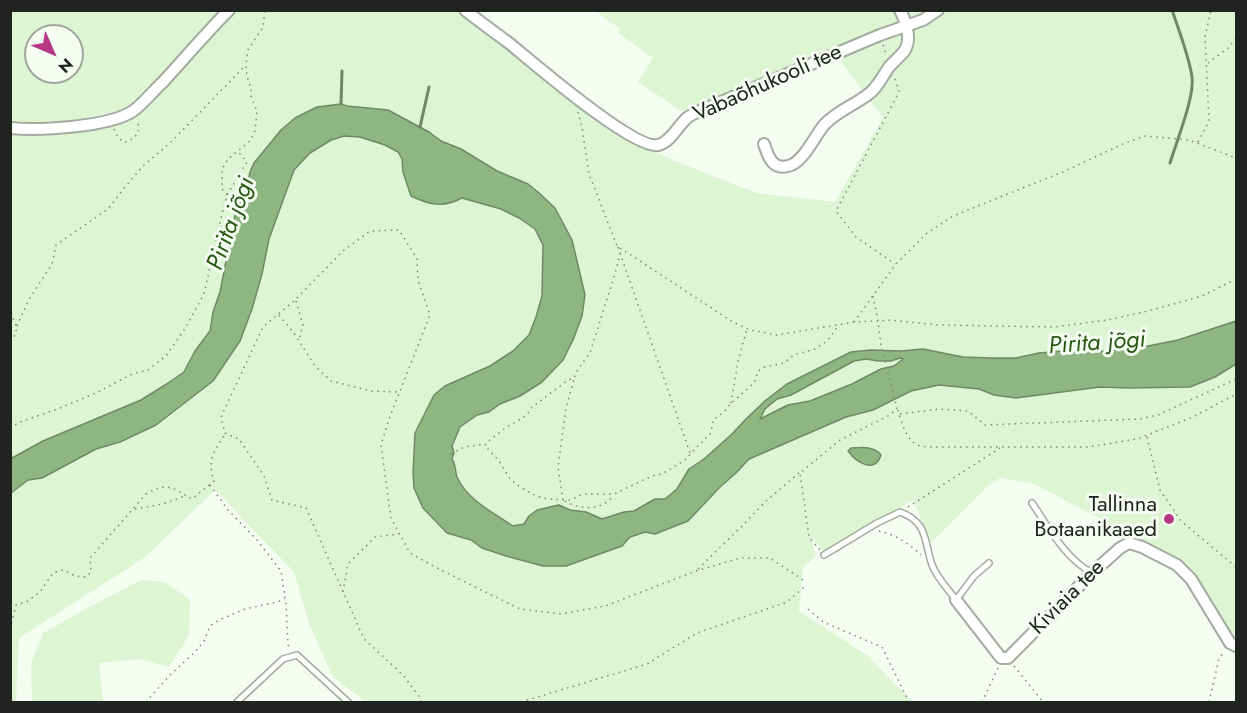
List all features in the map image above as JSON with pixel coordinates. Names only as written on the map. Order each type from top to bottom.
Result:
[{"type":"street","points":[[10,128],[44,129],[107,121],[132,111],[229,10]]},
{"type":"street","name":"Vabaõhukooli tee","points":[[465,10],[574,97],[647,144],[660,145],[686,118],[695,113],[880,35],[923,20],[938,10]]},
{"type":"street","points":[[765,144],[769,159],[776,165],[785,167],[792,165],[835,115],[872,92],[906,48],[908,25],[900,10]]},
{"type":"street","name":"Kiviaia tee","points":[[1004,658],[1092,573],[1129,543],[1177,565],[1191,579],[1233,644]]},
{"type":"street","points":[[956,600],[1004,658]]},
{"type":"lane","points":[[1032,503],[1061,546],[1092,573]]},
{"type":"lane","points":[[824,555],[900,512],[912,516],[925,534],[932,566],[956,600],[974,576],[989,563]]},
{"type":"lane","points":[[237,702],[283,659],[297,655],[348,702]]},
{"type":"path","points":[[227,195],[222,189],[222,169],[228,159],[250,141],[255,131],[257,111],[250,96],[251,88],[246,64],[248,50],[263,27],[265,10]]},
{"type":"path","points":[[1198,143],[1209,121],[1205,37],[1211,10]]},
{"type":"path","points":[[880,35],[899,92],[836,211],[856,237],[896,264]]},
{"type":"path","points":[[1207,64],[1228,48],[1236,38]]},
{"type":"path","points":[[10,342],[16,336],[17,326],[28,302],[52,264],[56,245],[108,210],[143,166],[171,141],[246,64]]},
{"type":"path","points":[[574,97],[590,174],[690,454]]},
{"type":"path","points":[[107,121],[117,137],[127,142],[137,134],[139,128],[132,111]]},
{"type":"path","points":[[854,322],[896,264],[927,233],[953,216],[1144,136],[1189,140],[1236,158]]},
{"type":"path","points":[[10,428],[96,393],[132,374],[147,370],[166,356],[204,294],[227,195],[247,162],[240,154],[240,149]]},
{"type":"path","points":[[10,629],[16,605],[26,602],[40,592],[53,573],[63,570],[75,576],[86,577],[91,572],[90,558],[146,495],[158,487],[170,487],[192,499],[214,481],[211,471],[212,456],[225,433],[221,417],[263,327],[295,300],[343,251],[370,231],[399,230],[417,259],[418,280],[430,315],[381,445],[391,518],[410,553],[520,609],[561,614],[605,606],[696,571],[740,558],[770,558],[804,580]]},
{"type":"path","points":[[617,246],[733,322],[747,329],[777,334],[854,322],[888,320],[939,326],[1054,327],[1108,320],[1148,311],[1202,296],[1236,279]]},
{"type":"path","points":[[614,494],[611,500],[591,508],[570,505],[564,500],[558,466],[566,408],[574,378],[590,353],[620,253]]},
{"type":"path","points":[[873,296],[881,346],[897,408],[908,435],[916,445],[927,447],[1088,447],[1137,439],[1193,417],[1236,394]]},
{"type":"path","points":[[295,300],[303,325],[299,340]]},
{"type":"path","points":[[10,313],[17,326]]},
{"type":"path","points":[[279,315],[299,340],[315,366],[332,381],[371,392],[400,392]]},
{"type":"path","points":[[486,443],[485,447],[499,461],[510,479],[542,498],[571,500],[583,494],[614,494],[652,476],[662,474],[688,458],[711,433],[713,420],[753,384],[758,371],[784,363],[794,355],[815,350],[828,340],[839,325]]},
{"type":"path","points":[[730,404],[747,329]]},
{"type":"path","points":[[451,454],[464,447],[486,443],[527,415],[531,408],[568,380],[574,378]]},
{"type":"path","points":[[899,414],[939,409],[968,411],[985,425],[1140,419],[1158,415],[1236,379]]},
{"type":"path","points":[[696,571],[765,501],[840,440],[890,415],[897,408]]},
{"type":"path","points":[[225,433],[239,439],[264,476],[272,500],[306,508],[364,639],[403,675],[421,702]]},
{"type":"path","points":[[1146,435],[1160,490],[1165,498],[1181,521],[1236,567]]},
{"type":"path","points":[[900,512],[1002,446]]},
{"type":"path","points":[[800,473],[809,537],[824,555]]},
{"type":"path","points":[[210,485],[228,510],[257,540],[281,571],[288,645],[297,655]]},
{"type":"path","points":[[133,510],[163,504],[186,496]]},
{"type":"path","points":[[861,533],[872,531],[888,533],[915,550],[932,566]]},
{"type":"path","points":[[343,592],[348,564],[375,537],[400,534]]},
{"type":"path","points":[[521,702],[647,664],[697,633],[787,602],[804,587]]},
{"type":"path","points":[[146,702],[194,653],[204,641],[210,626],[245,609],[285,600]]},
{"type":"path","points":[[808,609],[823,622],[882,647],[909,702]]},
{"type":"path","points":[[1209,702],[1219,659],[1233,644]]},
{"type":"path","points":[[982,702],[1004,658],[1043,702]]},
{"type":"shaded area","points":[[921,10],[940,14],[944,10],[1236,11],[1236,321],[1178,340],[1138,348],[1095,352],[1063,351],[1016,358],[991,358],[963,357],[923,349],[851,352],[787,384],[766,400],[732,434],[689,469],[677,489],[665,499],[655,499],[634,511],[602,519],[559,505],[529,516],[524,524],[514,526],[467,493],[457,477],[452,459],[454,453],[452,446],[460,427],[478,414],[489,412],[500,404],[520,396],[572,240],[555,208],[515,178],[497,171],[402,118],[341,104],[265,151],[254,163],[235,215],[210,331],[195,351],[185,372],[142,400],[43,441],[11,459],[11,11],[224,11],[132,107],[68,123],[122,120],[236,11],[457,11],[630,141],[756,193],[835,202],[883,118],[832,50],[681,111],[638,82],[653,58],[617,32],[619,28],[595,11]]},
{"type":"shaded area","points":[[341,104],[388,110],[497,171],[528,184],[555,208],[572,240],[585,295],[582,316],[563,360],[542,382],[489,412],[477,415],[460,427],[452,446],[454,453],[452,459],[457,477],[467,493],[513,526],[524,524],[537,510],[559,505],[602,519],[634,511],[655,499],[665,499],[677,489],[689,469],[732,434],[766,400],[787,384],[851,352],[923,349],[963,357],[1016,358],[1063,351],[1095,352],[1138,348],[1178,340],[1236,321],[1236,364],[1215,377],[1190,387],[1100,387],[1016,398],[994,395],[979,389],[939,385],[911,391],[873,410],[846,417],[749,459],[688,521],[655,534],[645,532],[630,537],[622,546],[566,566],[543,566],[482,548],[471,540],[447,533],[423,508],[414,488],[413,472],[415,433],[434,395],[445,386],[490,366],[513,351],[529,335],[542,296],[543,245],[535,229],[501,209],[462,198],[449,203],[436,204],[411,196],[403,172],[402,159],[398,152],[360,137],[344,136],[331,140],[310,153],[294,170],[269,239],[262,274],[240,341],[213,381],[156,425],[120,442],[96,449],[42,478],[28,480],[11,493],[10,459],[43,441],[141,400],[184,372],[195,351],[210,331],[235,215],[254,163],[281,130],[295,118],[317,107]],"holes":[[[903,359],[894,366],[881,369],[852,384],[810,401],[788,405],[760,419],[765,409],[777,399],[791,395],[854,361]]]},
{"type":"shaded area","points":[[344,136],[373,140],[394,149],[401,157],[406,178],[425,202],[449,204],[462,198],[501,209],[535,229],[543,245],[542,296],[529,335],[513,351],[490,366],[445,386],[434,395],[415,433],[414,488],[447,533],[471,540],[482,548],[566,566],[622,546],[630,537],[645,532],[655,534],[720,487],[749,459],[846,417],[873,410],[911,391],[939,385],[979,389],[994,395],[1047,394],[1079,388],[1127,388],[1215,377],[1236,364],[1236,635],[1231,632],[1187,564],[1034,484],[1000,478],[985,489],[931,543],[913,500],[824,552],[811,537],[816,555],[803,568],[799,611],[868,656],[913,702],[366,702],[333,677],[310,626],[294,572],[215,490],[144,558],[19,638],[16,702],[11,702],[10,493],[28,480],[42,478],[96,449],[137,434],[240,341],[262,274],[269,239],[294,170],[310,153],[331,140]]},
{"type":"shaded area","points":[[904,358],[894,366],[881,369],[810,401],[788,405],[759,419],[765,409],[777,399],[791,395],[854,361],[866,359],[891,361]]},
{"type":"shaded area","points":[[863,447],[881,455],[875,464],[866,465],[848,451],[851,448]]},
{"type":"shaded area","points":[[141,580],[165,582],[190,600],[189,635],[169,667],[139,659],[99,663],[103,702],[32,702],[31,663],[43,633]]},
{"type":"waterway","points":[[1170,163],[1188,107],[1192,85],[1189,61],[1172,10]]},
{"type":"waterway","points":[[341,104],[342,71]]},
{"type":"waterway","points":[[420,127],[429,87]]},
{"type":"place","name":"Tallinna Botaanikaaed","points":[[1169,519]]},
{"type":"water label","name":"Pirita jõgi","points":[[232,224]]},
{"type":"water label","name":"Pirita jõgi","points":[[1097,344]]}]
